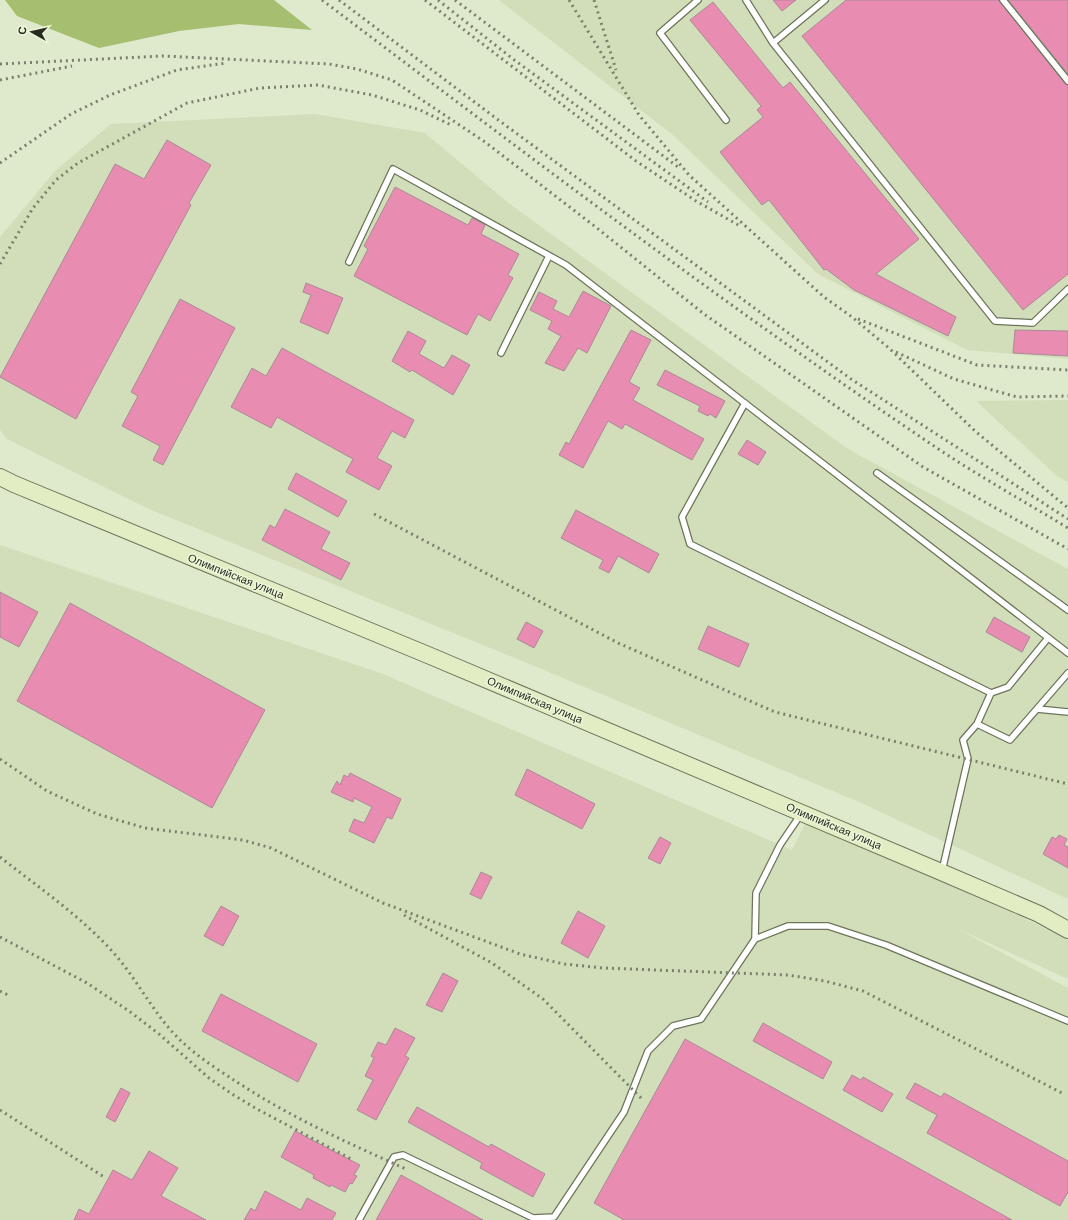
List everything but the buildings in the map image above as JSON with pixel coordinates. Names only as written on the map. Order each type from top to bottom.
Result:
[{"type":"street","name":"Олимпийская улица","points":[[0,477],[428,655],[942,872],[1039,914],[1068,930]]},
{"type":"lane","points":[[698,0],[660,33],[726,120]]},
{"type":"lane","points":[[746,0],[773,43],[995,321],[1033,323],[1068,289]]},
{"type":"lane","points":[[773,43],[825,0]]},
{"type":"lane","points":[[1003,0],[1068,81]]},
{"type":"lane","points":[[349,262],[393,169],[566,265],[1068,653]]},
{"type":"lane","points":[[501,353],[549,256]]},
{"type":"lane","points":[[744,403],[682,516],[690,544],[991,694]]},
{"type":"lane","points":[[877,473],[1068,610]]},
{"type":"lane","points":[[942,872],[968,759],[963,740],[977,724],[991,694],[1008,687],[1048,638]]},
{"type":"lane","points":[[977,724],[1010,740],[1068,673]]},
{"type":"lane","points":[[1037,709],[1068,712]]},
{"type":"lane","points":[[359,1220],[394,1157],[403,1155],[533,1218],[554,1217],[624,1112],[648,1051],[673,1026],[701,1019],[755,939],[756,894],[780,845],[802,813]]},
{"type":"lane","points":[[755,939],[788,926],[828,926],[886,945],[1068,1021]]},
{"type":"shaded area","points":[[499,0],[1068,0],[1068,359],[967,350],[818,274],[673,135]]},
{"type":"shaded area","points":[[315,114],[425,133],[511,205],[848,449],[1068,569],[1068,899],[859,802],[537,667],[149,509],[7,439],[0,430],[0,237],[55,171],[111,124]]},
{"type":"shaded area","points":[[1068,400],[1068,482],[1057,476],[976,401]]},
{"type":"shaded area","points":[[0,545],[383,674],[792,850],[806,822],[955,884],[1068,940],[1068,979],[954,927],[1068,988],[1068,1220],[0,1220]]},
{"type":"green space","points":[[5,0],[274,0],[312,30],[239,24],[179,31],[99,48],[17,16]]},
{"type":"railway","points":[[322,0],[624,226],[776,337],[948,455],[1068,528]]},
{"type":"railway","points":[[339,0],[501,122],[851,379],[1068,519]]},
{"type":"railway","points":[[425,0],[636,161],[696,201],[740,226]]},
{"type":"railway","points":[[438,0],[513,59],[708,202]]},
{"type":"railway","points":[[455,0],[678,167]]},
{"type":"railway","points":[[569,0],[639,115],[689,175],[824,297],[852,317],[890,349],[975,431],[1068,508]]},
{"type":"railway","points":[[594,0],[616,70]]},
{"type":"railway","points":[[0,64],[163,56],[329,64],[357,69],[392,80],[485,142],[597,228],[704,314],[923,467],[1068,549]]},
{"type":"railway","points":[[0,163],[71,114],[110,95],[177,70],[226,63]]},
{"type":"railway","points":[[0,80],[72,66]]},
{"type":"railway","points":[[0,264],[33,208],[56,180],[78,163],[187,103],[260,88],[318,85],[372,95],[420,110],[451,125]]},
{"type":"railway","points":[[858,319],[977,365],[1068,370]]},
{"type":"railway","points":[[896,352],[954,379],[1017,397],[1068,396]]},
{"type":"railway","points":[[374,514],[618,643],[775,712],[1068,784]]},
{"type":"railway","points":[[0,759],[47,791],[97,814],[145,828],[243,840],[271,848],[383,903],[520,954],[564,964],[603,968],[788,975],[825,981],[863,991],[1064,1094]]},
{"type":"railway","points":[[0,857],[85,924],[111,950],[129,972],[153,1008],[187,1047],[222,1073],[278,1107],[341,1139],[406,1169]]},
{"type":"railway","points":[[404,915],[492,963],[543,999],[643,1100]]},
{"type":"railway","points":[[0,937],[87,983],[129,1011],[159,1034],[209,1078],[232,1094],[353,1160]]},
{"type":"railway","points":[[0,991],[10,996]]},
{"type":"railway","points":[[0,1110],[104,1177]]}]
